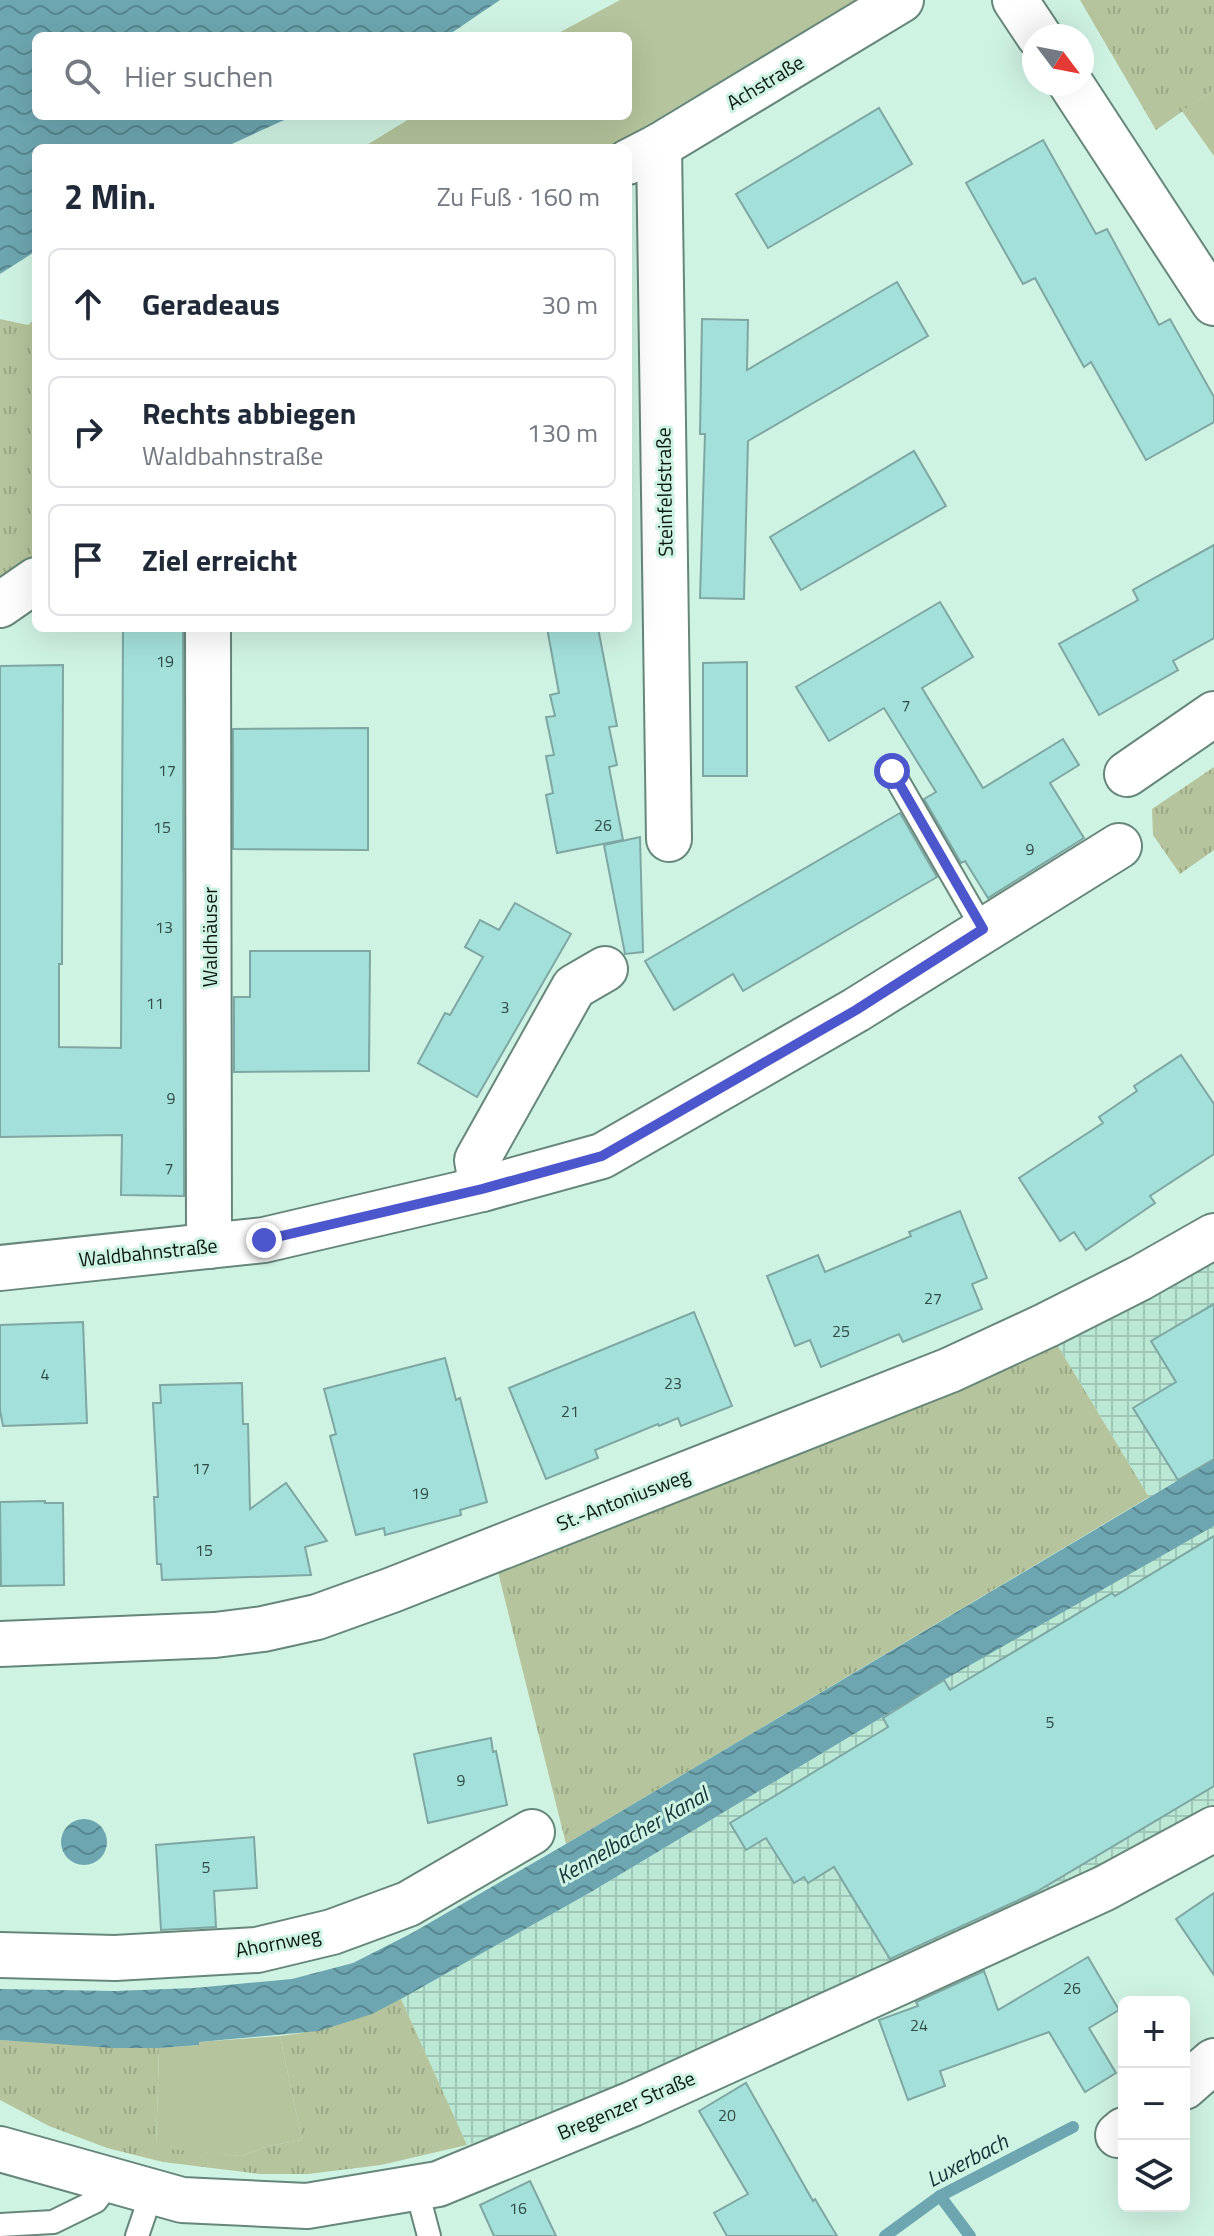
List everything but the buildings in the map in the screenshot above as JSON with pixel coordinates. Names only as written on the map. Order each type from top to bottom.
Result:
[{"type":"street","name":"Achstraße","points":[[644,154],[901,0]]},
{"type":"street","points":[[1015,0],[1031,24]]},
{"type":"street","points":[[1079,96],[1214,303]]},
{"type":"street","name":"Steinfeldstraße","points":[[644,154],[669,839]]},
{"type":"street","points":[[0,605],[32,583]]},
{"type":"street","name":"Waldhäuser","points":[[208,632],[209,1246]]},
{"type":"street","points":[[1127,774],[1214,714]]},
{"type":"street","name":"Waldbahnstraße","points":[[0,1268],[264,1240],[482,1189],[602,1156],[856,1010],[1119,846]]},
{"type":"street","points":[[482,1189],[477,1160],[574,987],[605,969]]},
{"type":"street","name":"St.-Antoniusweg","points":[[0,1644],[215,1635],[263,1629],[317,1617],[950,1370],[1060,1319],[1214,1236]]},
{"type":"street","name":"Bregenzer Straße","points":[[0,2149],[182,2200],[307,2206],[438,2184],[632,2104],[1105,1888],[1214,1829]]},
{"type":"street","name":"Ahornweg","points":[[0,1955],[115,1958],[257,1950],[332,1932],[408,1904],[532,1832]]},
{"type":"street","points":[[1190,2082],[1214,2061]]},
{"type":"lane","points":[[892,771],[983,929]]},
{"type":"lane","points":[[0,2225],[53,2222],[132,2186],[137,2236]]},
{"type":"lane","points":[[416,2187],[429,2236]]},
{"type":"shaded area","points":[[1214,1256],[1214,1815],[631,2091],[467,2145],[401,1999],[591,1892],[944,1680],[1149,1497],[1056,1343]]},
{"type":"green space","points":[[620,0],[855,0],[616,144],[368,144],[408,120],[632,120],[632,32],[560,32]]},
{"type":"green space","points":[[1080,0],[1214,0],[1214,89],[1156,130]]},
{"type":"green space","points":[[1214,89],[1214,156],[1182,111]]},
{"type":"green space","points":[[0,319],[28,325],[32,322],[32,556],[0,583]]},
{"type":"green space","points":[[1214,767],[1214,850],[1180,874],[1153,835],[1152,809]]},
{"type":"green space","points":[[1056,1343],[1149,1497],[566,1844],[498,1572],[756,1472]]},
{"type":"green space","points":[[401,1999],[467,2145],[381,2165],[308,2174],[261,2174],[163,2162],[107,2148],[49,2126],[0,2100],[0,2040],[159,2048],[156,2147],[241,2156],[268,2146],[302,2140],[280,2036],[342,2023]]},
{"type":"green space","points":[[280,2036],[302,2140],[268,2146],[241,2156],[156,2148],[159,2048]]},
{"type":"water","points":[[0,0],[500,0],[453,32],[32,32],[32,120],[284,120],[232,144],[32,144],[32,254],[0,274]]},
{"type":"water","name":"Kennelbacher Kanal","points":[[1214,1459],[1214,1526],[944,1680],[591,1892],[372,2014],[319,2031],[159,2048],[0,2040],[0,1989],[114,1991],[194,1988],[292,1979],[353,1963],[412,1933],[566,1844]]},
{"type":"water","points":[[84,1819],[100,1826],[107,1842],[100,1858],[84,1865],[68,1858],[61,1842],[68,1826]]},
{"type":"waterway","name":"Luxerbach","points":[[885,2236],[940,2196],[1073,2127]]},
{"type":"waterway","points":[[940,2196],[970,2236]]},
{"type":"route","points":[[264,1240],[482,1189],[602,1156],[856,1010],[983,929],[892,771]]}]
